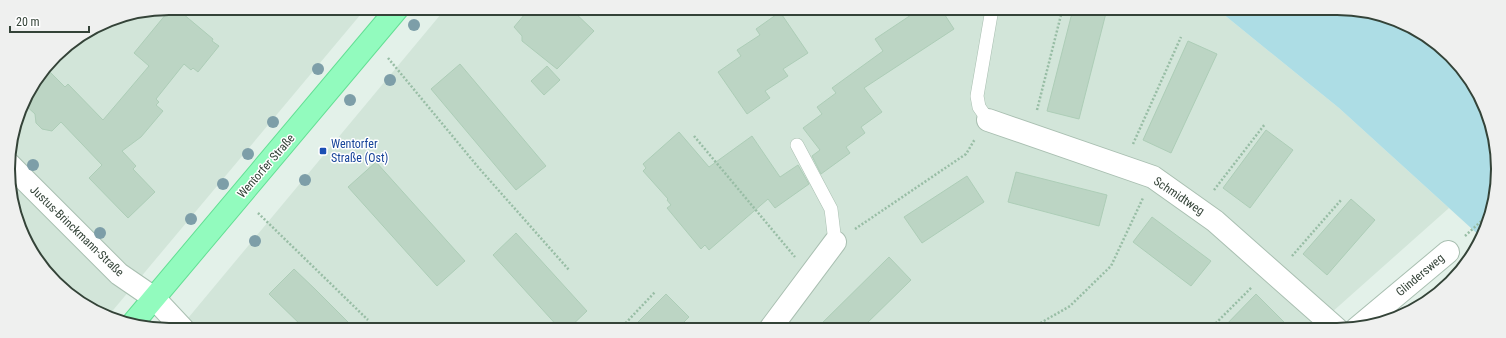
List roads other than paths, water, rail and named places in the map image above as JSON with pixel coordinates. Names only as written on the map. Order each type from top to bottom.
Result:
[{"type":"main road","name":"Wentorfer Straße","points":[[135,319],[241,196],[392,15]]},
{"type":"street","name":"Schmidtweg","points":[[988,120],[1153,177],[1215,221],[1330,323]]},
{"type":"street","name":"Justus-Brinckmann-Straße","points":[[15,170],[119,274],[154,298],[177,323]]},
{"type":"street","points":[[774,323],[835,242]]},
{"type":"street","name":"Glindersweg","points":[[1367,320],[1448,252]]},
{"type":"lane","points":[[988,120],[979,107],[977,96],[991,15]]},
{"type":"lane","points":[[797,145],[831,209],[835,242]]},
{"type":"place","name":"Wentorfer Straße (Ost)","points":[[323,151]]}]
